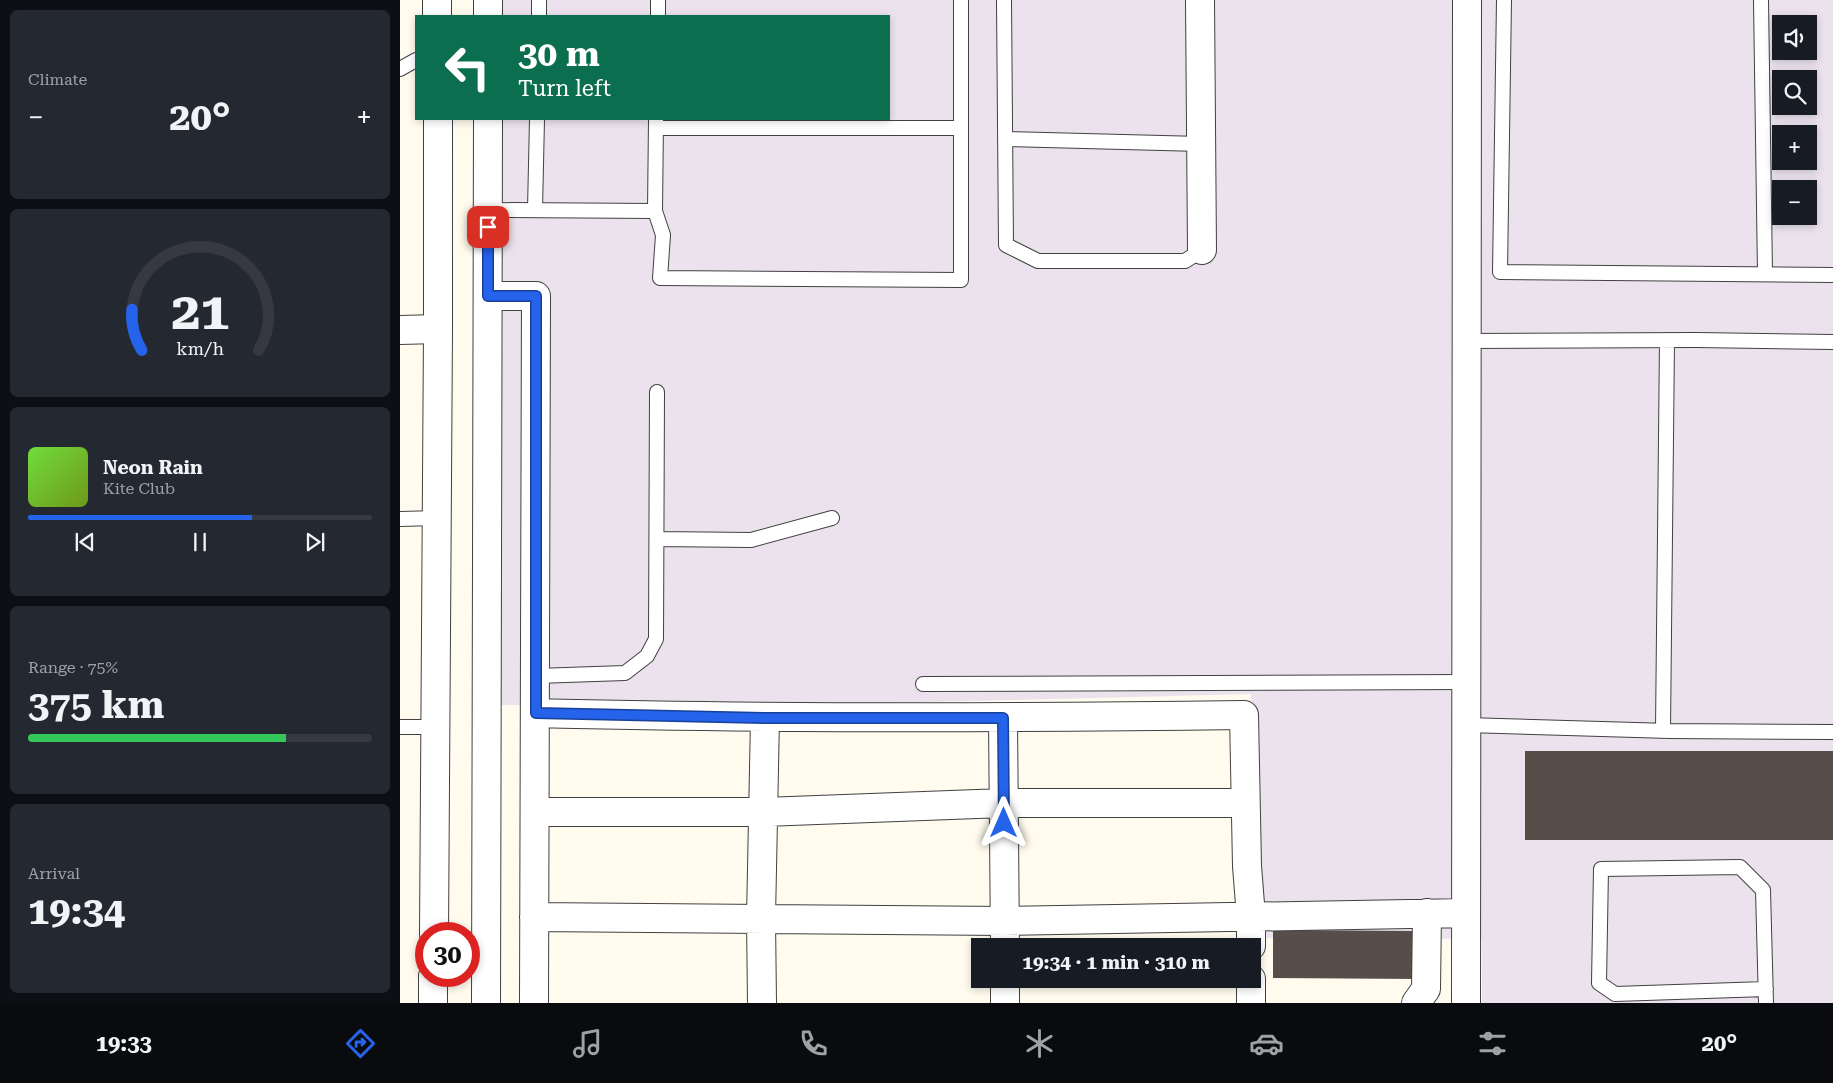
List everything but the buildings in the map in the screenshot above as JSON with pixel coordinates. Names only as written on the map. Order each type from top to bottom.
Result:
[{"type":"street","points":[[437,0],[437,15]]},
{"type":"street","points":[[488,0],[488,15]]},
{"type":"street","points":[[1200,0],[1202,250]]},
{"type":"street","points":[[1466,1003],[1467,0]]},
{"type":"street","points":[[434,922],[438,120]]},
{"type":"street","points":[[486,1003],[488,120]]},
{"type":"street","points":[[488,296],[536,296],[534,1003]]},
{"type":"street","points":[[400,330],[438,329]]},
{"type":"street","points":[[536,713],[765,718],[1003,718],[1244,714],[1246,866],[1251,938]]},
{"type":"street","points":[[762,1003],[761,919],[765,718]]},
{"type":"street","points":[[1003,718],[1005,934]]},
{"type":"street","points":[[535,812],[764,812],[1004,803],[1245,803]]},
{"type":"street","points":[[1416,1003],[1426,989],[1427,913]]},
{"type":"street","points":[[534,917],[761,919],[1005,934],[1251,917],[1466,913]]},
{"type":"street","points":[[433,987],[433,1003]]},
{"type":"street","points":[[1005,988],[1006,1003]]},
{"type":"street","points":[[1251,988],[1251,1003]]},
{"type":"lane","points":[[539,0],[539,15]]},
{"type":"lane","points":[[658,0],[658,15]]},
{"type":"lane","points":[[961,0],[961,128],[961,280],[660,278],[663,235],[655,211],[656,123],[961,128]]},
{"type":"lane","points":[[1004,0],[1006,245],[1038,261],[1185,261],[1202,250]]},
{"type":"lane","points":[[1504,0],[1500,272],[1833,275]]},
{"type":"lane","points":[[1761,0],[1764,274]]},
{"type":"lane","points":[[400,69],[415,61]]},
{"type":"lane","points":[[535,210],[537,120]]},
{"type":"lane","points":[[1005,139],[1201,144]]},
{"type":"lane","points":[[488,210],[655,211]]},
{"type":"lane","points":[[1663,730],[1667,340]]},
{"type":"lane","points":[[1467,341],[1667,340],[1833,342]]},
{"type":"lane","points":[[536,676],[625,673],[647,656],[656,639],[657,392]]},
{"type":"lane","points":[[400,519],[437,518]]},
{"type":"lane","points":[[657,539],[750,540],[832,518]]},
{"type":"lane","points":[[923,684],[1466,682]]},
{"type":"lane","points":[[1466,725],[1833,732]]},
{"type":"lane","points":[[400,727],[435,727]]},
{"type":"lane","points":[[1740,867],[1763,890],[1766,996],[1615,994],[1599,983],[1601,869],[1740,867]]},
{"type":"shaded area","points":[[497,0],[1833,0],[1833,1003],[1482,1003],[1482,939],[1248,938],[1251,694],[735,707],[501,705],[497,120],[890,120],[890,15],[497,15]]},
{"type":"route","points":[[488,227],[488,296],[536,296],[536,713],[765,718],[1003,718],[1004,823]]}]
